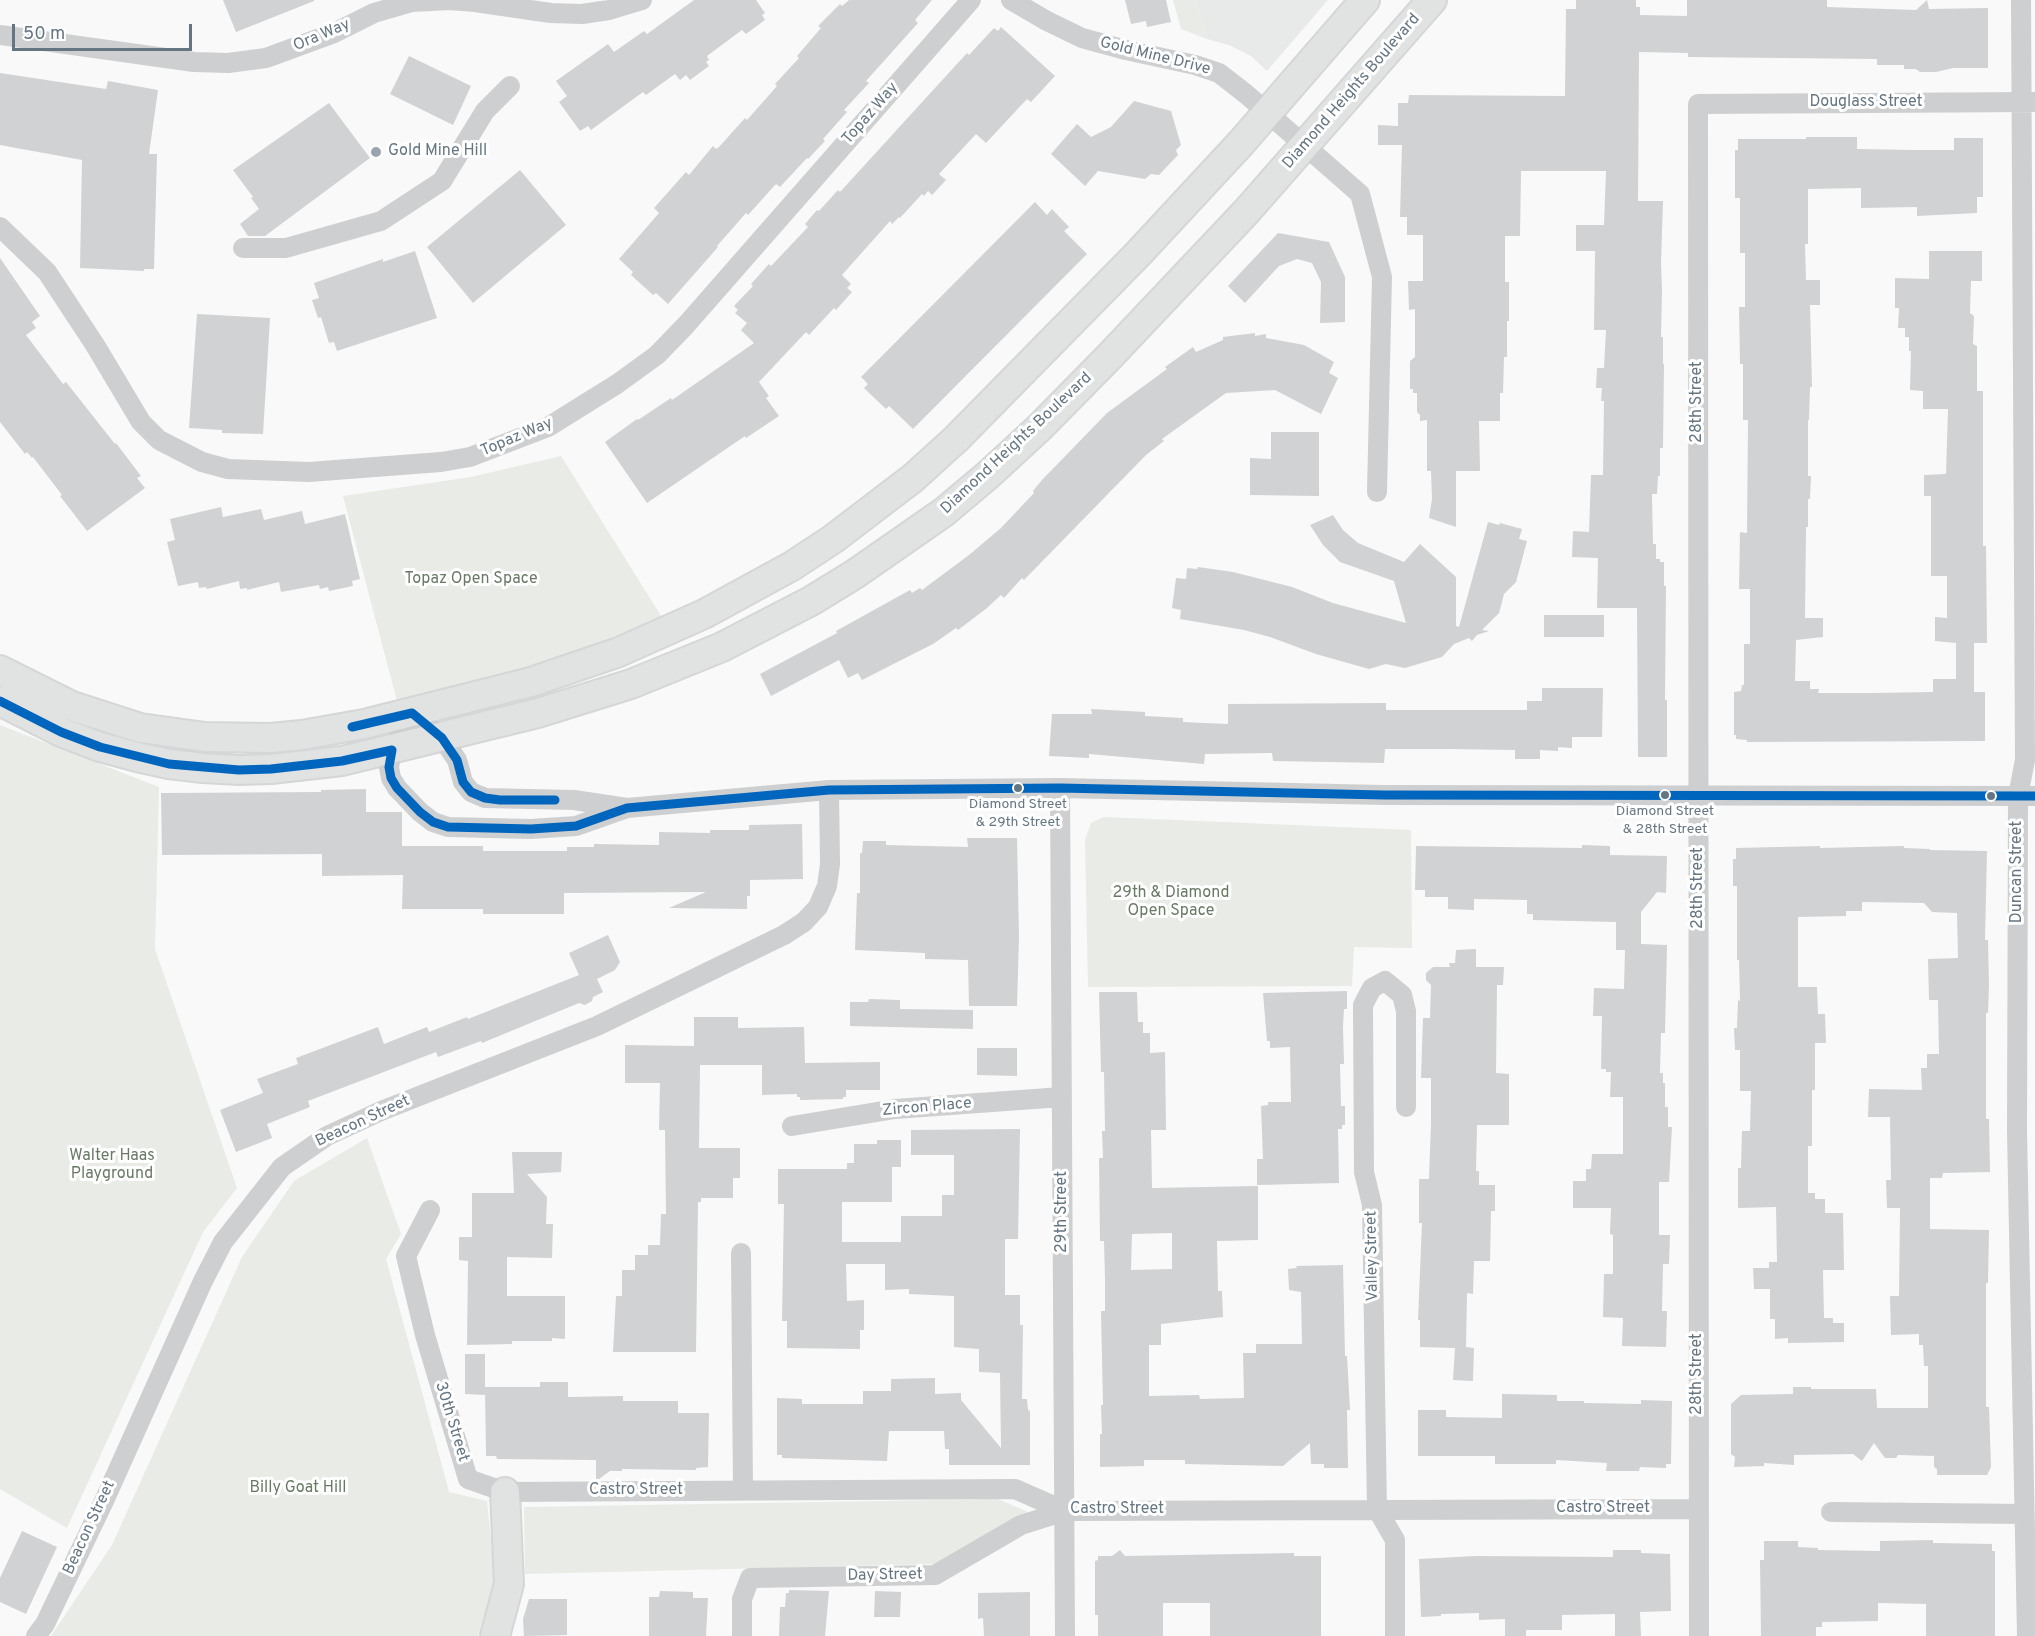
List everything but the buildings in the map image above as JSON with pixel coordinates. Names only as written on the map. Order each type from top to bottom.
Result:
[{"type":"main road","points":[[0,670],[72,706],[140,728],[205,737],[241,739],[302,735],[364,724],[531,682],[619,652],[712,610],[792,566],[833,539],[913,478],[956,440],[1137,255],[1268,113],[1365,0]]},
{"type":"main road","name":"Diamond Heights Boulevard","points":[[0,701],[61,732],[100,747],[169,764],[239,770],[271,770],[342,761],[442,738],[588,698],[675,668],[722,647],[811,601],[898,545],[952,504],[1039,428],[1117,350],[1305,146],[1432,0]]},
{"type":"main road","points":[[495,1636],[509,1584],[505,1492]]},
{"type":"street","name":"Ora Way","points":[[0,35],[194,62],[228,63],[266,58],[334,33],[374,13],[412,3],[449,0],[495,4],[551,13],[582,14],[609,10],[642,0]]},
{"type":"street","name":"Topaz Way","points":[[0,227],[47,272],[95,345],[141,422],[159,440],[202,462],[228,469],[309,472],[441,462],[470,457],[548,428],[617,384],[657,355],[686,325],[971,0]]},
{"type":"street","name":"Gold Mine Drive","points":[[1011,0],[1082,38],[1196,65],[1219,74],[1268,113],[1360,194],[1382,277],[1377,492]]},
{"type":"street","name":"Duncan Street","points":[[2021,0],[2028,102],[2025,760],[2027,796],[2018,1131],[2027,1636]]},
{"type":"street","points":[[243,248],[286,248],[381,221],[442,181],[484,111],[510,86]]},
{"type":"street","name":"Douglass Street","points":[[1698,104],[2028,102]]},
{"type":"street","name":"28th Street","points":[[1698,104],[1699,1636]]},
{"type":"street","points":[[627,808],[576,826],[531,829],[448,827],[433,822],[397,788],[389,767],[392,750],[412,712],[442,738],[457,760],[463,782],[471,792],[485,798],[574,800],[627,808],[829,790],[1060,788],[1384,795],[2027,796]]},
{"type":"street","name":"29th Street","points":[[1060,788],[1065,1636]]},
{"type":"street","name":"Beacon Street","points":[[36,1636],[45,1624],[104,1501],[203,1281],[223,1242],[282,1167],[327,1136],[370,1116],[597,1026],[784,935],[804,922],[818,907],[827,886],[830,864],[829,790]]},
{"type":"street","name":"Valley Street","points":[[1395,1636],[1395,1540],[1377,1509],[1372,1205],[1364,1172],[1363,1005],[1372,988],[1385,981],[1402,995],[1406,1011],[1407,1107]]},
{"type":"street","name":"Zircon Place","points":[[792,1126],[895,1109],[1062,1097]]},
{"type":"street","points":[[2018,1131],[2035,1150]]},
{"type":"street","name":"30th Street","points":[[430,1210],[406,1256],[425,1335],[468,1479],[505,1492]]},
{"type":"street","points":[[741,1253],[742,1491]]},
{"type":"street","name":"Castro Street","points":[[505,1492],[1015,1489],[1065,1511],[1698,1509]]},
{"type":"street","name":"Day Street","points":[[742,1636],[742,1599],[750,1578],[935,1575],[1021,1525],[1065,1511]]},
{"type":"street","points":[[1831,1512],[2025,1514]]},
{"type":"shaded area","points":[[1196,0],[1328,0],[1267,71],[1251,56],[1229,45],[1207,39]]},
{"type":"green space","points":[[1173,0],[1196,0],[1207,39],[1181,29]]},
{"type":"green space","name":"Topaz Open Space","points":[[561,456],[663,619],[494,680],[397,701],[343,496],[471,477]]},
{"type":"green space","name":"Walter Haas Playground","points":[[0,725],[159,787],[155,949],[237,1188],[203,1232],[67,1528],[0,1489]]},
{"type":"green space","name":"29th & Diamond Open Space","points":[[1104,817],[1411,830],[1412,948],[1354,947],[1352,986],[1088,987],[1085,840],[1091,823]]},
{"type":"green space","name":"Billy Goat Hill","points":[[367,1138],[401,1234],[386,1259],[449,1492],[487,1501],[495,1579],[478,1636],[51,1636],[112,1545],[242,1257],[294,1181]]},
{"type":"green space","points":[[998,1499],[1028,1512],[936,1564],[525,1574],[524,1507]]},
{"type":"transit line","points":[[0,701],[61,732],[100,747],[169,764],[239,770],[271,769],[342,761],[392,750],[389,767],[391,778],[397,788],[433,822],[448,827],[531,829],[576,826],[627,808],[829,790],[1060,788],[1384,795],[2035,796]]},
{"type":"transit line","points":[[352,727],[412,713],[442,738],[457,760],[463,782],[471,792],[485,798],[500,800],[555,800]]},
{"type":"place","name":"Gold Mine Hill","points":[[376,152]]},
{"type":"place","name":"Diamond Street & 29th Street","points":[[1018,788]]},
{"type":"place","name":"Diamond Street & 28th Street","points":[[1665,795]]}]
